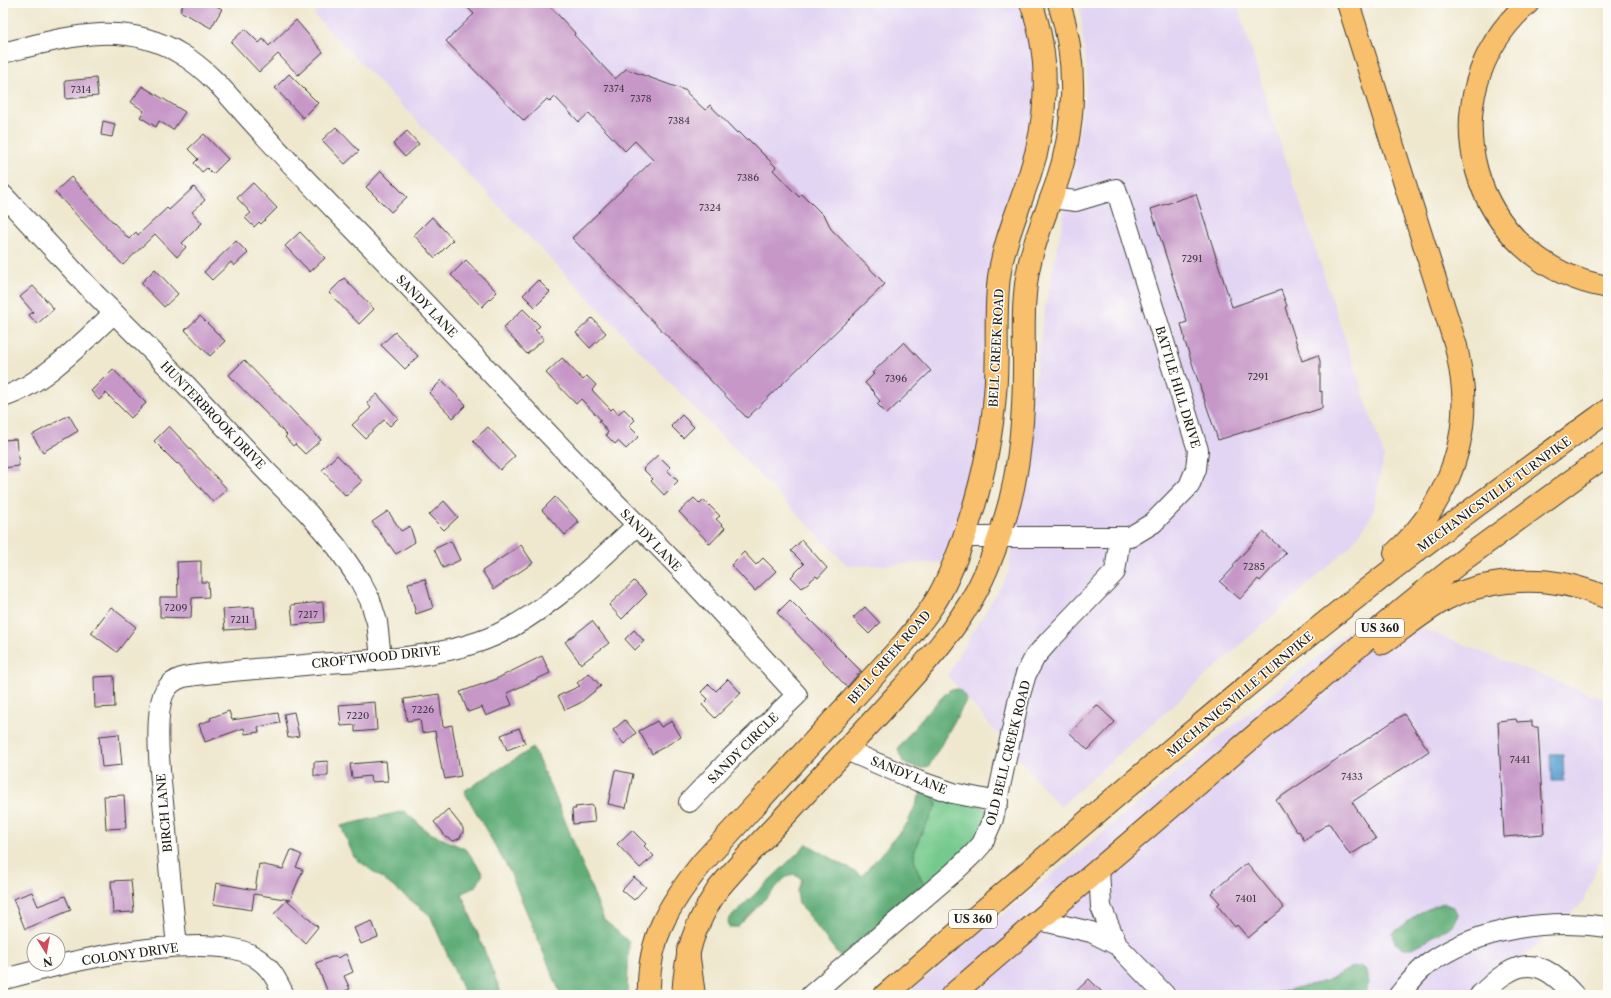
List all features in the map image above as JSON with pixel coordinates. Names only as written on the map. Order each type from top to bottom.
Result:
[{"type":"main road","name":"BELL CREEK ROAD","points":[[650,995],[650,962],[656,937],[675,899],[703,862],[905,642],[924,619],[946,582],[964,537],[983,475],[991,432],[996,393],[997,310],[1000,270],[1014,219],[1030,174],[1043,118],[1045,87],[1044,57],[1040,33],[1031,3]]},
{"type":"main road","points":[[683,995],[684,970],[688,951],[698,922],[718,889],[924,664],[964,612],[977,590],[998,537],[1010,501],[1020,446],[1024,394],[1026,281],[1035,243],[1065,152],[1071,119],[1073,85],[1070,52],[1059,3]]},
{"type":"main road","points":[[1213,715],[1351,589],[1407,542],[1437,502],[1454,462],[1461,437],[1463,391],[1456,346],[1348,3]]},
{"type":"main road","points":[[1528,3],[1504,29],[1491,50],[1480,73],[1470,118],[1470,141],[1474,164],[1479,181],[1499,219],[1514,237],[1528,250],[1547,264],[1569,276],[1594,285],[1608,287]]},
{"type":"main road","name":"MECHANICSVILLE TURNPIKE","points":[[885,995],[1213,715],[1392,569],[1474,507],[1608,410]]},
{"type":"main road","name":"US 360","points":[[952,995],[1413,600],[1467,557],[1608,454]]},
{"type":"main road","points":[[1167,810],[1420,615],[1447,598],[1471,589],[1501,582],[1538,580],[1567,585],[1608,598]]},
{"type":"main road","points":[[688,951],[694,995]]},
{"type":"main road","points":[[875,995],[907,976]]},
{"type":"street","name":"SANDY LANE","points":[[3,53],[73,36],[96,33],[119,34],[142,38],[160,44],[180,54],[217,84],[290,164],[638,525],[797,695]]},
{"type":"street","name":"BATTLE HILL DRIVE","points":[[964,537],[1130,537],[1153,523],[1189,486],[1196,469],[1198,450],[1116,189],[1076,202],[1051,198]]},
{"type":"street","name":"HUNTERBROOK DRIVE","points":[[3,195],[114,313],[186,385],[308,513],[337,547],[360,581],[370,600],[377,622],[381,658]]},
{"type":"street","points":[[3,397],[16,393],[31,385],[74,350],[114,313]]},
{"type":"street","name":"CROFTWOOD DRIVE","points":[[172,683],[183,677],[228,671],[415,655],[477,642],[502,633],[520,623],[595,564],[638,525]]},
{"type":"street","name":"OLD BELL CREEK ROAD","points":[[811,995],[917,905],[974,854],[988,833],[998,802],[1019,698],[1026,674],[1035,657],[1115,572],[1120,537]]},
{"type":"street","name":"BIRCH LANE","points":[[172,683],[166,689],[162,699],[159,723],[159,757],[177,946]]},
{"type":"street","name":"SANDY CIRCLE","points":[[689,802],[728,761],[797,695]]},
{"type":"street","name":"SANDY LANE","points":[[846,750],[918,781],[946,791],[998,802]]},
{"type":"street","points":[[1099,868],[1101,907],[1117,945]]},
{"type":"street","points":[[1039,920],[1091,932],[1117,945],[1165,995]]},
{"type":"street","points":[[1399,995],[1412,979],[1427,965],[1447,951],[1478,938],[1533,926],[1563,924],[1608,927]]},
{"type":"street","name":"COLONY DRIVE","points":[[6,983],[55,965],[103,956],[177,946],[212,946],[238,949],[255,956],[275,975],[284,995]]},
{"type":"street","points":[[1480,995],[1506,973],[1517,968],[1529,966],[1541,968],[1552,973],[1574,995]]},
{"type":"shaded area","points":[[315,3],[1031,3],[1044,57],[1014,219],[996,360],[955,562],[848,566],[315,16]]},
{"type":"shaded area","points":[[1080,3],[1237,3],[1269,109],[1384,456],[1373,513],[1360,534],[1347,549],[1060,807],[947,675],[1008,574],[1044,313],[1074,166],[1087,78]]},
{"type":"shaded area","points":[[1374,610],[1608,701],[1608,839],[1584,901],[1482,995],[905,995]]},
{"type":"green space","points":[[959,689],[967,699],[929,766],[920,769],[903,762],[898,749],[921,719],[949,690]]},
{"type":"green space","points":[[533,748],[558,803],[604,920],[629,942],[627,995],[561,995],[510,872],[464,791]]},
{"type":"green space","points":[[922,790],[931,792],[937,805],[920,836],[914,854],[919,875],[925,886],[842,959],[799,904],[797,892],[802,879],[793,874],[785,878],[738,927],[729,927],[728,920],[807,844],[862,876],[908,822]]},
{"type":"green space","points":[[931,792],[984,807],[988,811],[977,840],[925,886],[919,875],[914,854],[920,836],[937,805]]},
{"type":"green space","points":[[404,811],[428,832],[467,850],[483,874],[477,885],[462,894],[502,995],[465,995],[430,915],[354,857],[341,826]]},
{"type":"green space","points":[[1443,903],[1453,907],[1458,915],[1454,924],[1413,948],[1404,948],[1395,943],[1393,933],[1421,912]]},
{"type":"green space","points":[[1360,966],[1367,970],[1369,983],[1364,995],[1268,995],[1326,981],[1351,968]]},
{"type":"water","points":[[1550,754],[1563,754],[1564,781],[1551,781]]},
{"type":"building","points":[[184,3],[211,3],[222,9],[211,28],[180,11]]},
{"type":"building","points":[[463,3],[547,3],[575,33],[574,35],[615,79],[626,69],[687,91],[687,93],[705,110],[710,105],[737,133],[738,132],[746,140],[748,139],[776,167],[773,170],[799,197],[802,194],[826,218],[831,229],[885,284],[747,418],[572,238],[653,160],[635,141],[625,151],[589,113],[579,122],[555,97],[550,102],[547,99],[524,121],[446,41],[474,14]]},
{"type":"building","points":[[296,20],[323,52],[298,75],[278,54],[259,72],[231,42],[245,29],[259,43],[263,39],[269,46]]},
{"type":"building","points":[[289,74],[318,103],[303,118],[275,88]]},
{"type":"building","points":[[96,78],[98,96],[66,99],[65,81]]},
{"type":"building","points":[[142,86],[185,112],[173,130],[159,121],[156,127],[140,117],[144,111],[131,102]]},
{"type":"building","points":[[103,121],[115,124],[112,137],[101,135]]},
{"type":"building","points":[[336,127],[359,151],[345,164],[322,140]]},
{"type":"building","points":[[407,131],[419,144],[405,157],[393,144]]},
{"type":"building","points":[[204,134],[228,159],[213,174],[207,168],[202,172],[194,163],[198,159],[188,149]]},
{"type":"building","points":[[381,171],[407,197],[391,212],[366,187]]},
{"type":"building","points":[[71,177],[129,239],[136,232],[138,235],[167,208],[169,210],[194,187],[205,200],[192,212],[202,223],[182,243],[186,247],[177,257],[155,234],[123,265],[55,192]]},
{"type":"building","points":[[253,183],[277,208],[261,224],[259,222],[254,227],[245,218],[251,213],[237,198]]},
{"type":"building","points":[[1196,194],[1232,307],[1281,290],[1287,306],[1285,307],[1302,361],[1318,355],[1320,361],[1320,392],[1322,391],[1322,408],[1218,440],[1184,339],[1181,324],[1187,322],[1151,209]]},
{"type":"building","points":[[432,217],[453,240],[435,258],[414,235]]},
{"type":"building","points":[[300,232],[325,258],[310,272],[285,246]]},
{"type":"building","points":[[236,241],[248,253],[234,266],[231,262],[212,280],[204,272]]},
{"type":"building","points":[[466,260],[497,292],[482,307],[451,275]]},
{"type":"building","points":[[155,269],[178,294],[164,307],[141,283]]},
{"type":"building","points":[[344,278],[374,309],[359,324],[329,293]]},
{"type":"building","points":[[538,280],[550,292],[535,307],[523,295]]},
{"type":"building","points":[[33,286],[54,309],[37,324],[29,315],[33,312],[20,297]]},
{"type":"building","points":[[523,309],[540,326],[535,330],[544,339],[527,354],[503,328]]},
{"type":"building","points":[[200,316],[225,341],[210,356],[185,330]]},
{"type":"building","points":[[592,318],[606,333],[590,348],[576,333]]},
{"type":"building","points":[[395,332],[418,356],[405,369],[381,345]]},
{"type":"building","points":[[904,342],[931,371],[887,414],[877,404],[880,401],[874,394],[875,393],[865,383],[874,374],[872,373]]},
{"type":"building","points":[[562,358],[583,380],[587,376],[596,385],[592,390],[611,410],[613,408],[618,414],[624,409],[635,420],[629,426],[639,436],[626,449],[618,441],[615,444],[606,435],[608,432],[599,421],[601,420],[581,399],[576,404],[546,373]]},
{"type":"building","points":[[244,360],[321,440],[305,454],[295,444],[293,446],[285,437],[287,435],[229,375]]},
{"type":"building","points":[[113,369],[146,403],[131,418],[106,393],[99,400],[91,391]]},
{"type":"building","points":[[442,380],[466,405],[453,418],[429,393]]},
{"type":"building","points":[[377,394],[398,418],[390,426],[384,420],[365,438],[352,425],[371,408],[367,403]]},
{"type":"building","points":[[69,415],[78,431],[43,452],[32,435]]},
{"type":"building","points":[[682,415],[694,427],[683,438],[671,426]]},
{"type":"building","points":[[169,426],[227,489],[213,502],[178,463],[177,464],[154,441]]},
{"type":"building","points":[[488,427],[515,456],[500,470],[473,441]]},
{"type":"building","points":[[16,439],[19,466],[3,468],[3,440]]},
{"type":"building","points":[[337,455],[362,481],[346,496],[322,470]]},
{"type":"building","points":[[658,455],[670,467],[667,470],[678,481],[664,495],[651,481],[653,479],[643,469]]},
{"type":"building","points":[[555,497],[579,522],[565,535],[542,510]]},
{"type":"building","points":[[694,498],[700,504],[704,500],[720,516],[716,519],[725,528],[710,544],[679,512]]},
{"type":"building","points":[[444,501],[458,517],[444,530],[429,515]]},
{"type":"building","points":[[388,511],[401,531],[410,526],[415,542],[396,554],[372,522]]},
{"type":"building","points":[[1263,532],[1286,553],[1260,581],[1258,579],[1240,599],[1220,582],[1234,567],[1233,565]]},
{"type":"building","points":[[802,540],[827,568],[818,578],[816,576],[802,588],[791,577],[804,564],[791,551]]},
{"type":"building","points":[[451,541],[460,560],[443,568],[434,549]]},
{"type":"building","points":[[521,545],[533,563],[494,589],[482,571]]},
{"type":"building","points":[[744,552],[756,565],[763,558],[776,571],[755,591],[731,565]]},
{"type":"building","points":[[201,561],[201,582],[208,582],[209,597],[192,598],[191,618],[160,617],[160,597],[178,597],[177,562]]},
{"type":"building","points":[[425,579],[433,608],[416,614],[408,583]]},
{"type":"building","points":[[634,581],[647,594],[622,619],[609,605]]},
{"type":"building","points":[[790,600],[861,671],[847,687],[777,613]]},
{"type":"building","points":[[323,602],[324,622],[293,625],[291,605]]},
{"type":"building","points":[[111,607],[136,627],[117,652],[91,633]]},
{"type":"building","points":[[254,607],[256,628],[225,630],[223,609]]},
{"type":"building","points":[[865,607],[880,623],[869,634],[853,618]]},
{"type":"building","points":[[592,621],[609,643],[581,664],[565,642]]},
{"type":"building","points":[[634,630],[644,641],[635,650],[625,639]]},
{"type":"building","points":[[542,656],[550,673],[507,693],[512,705],[486,716],[482,707],[468,712],[460,692],[494,680]]},
{"type":"building","points":[[589,673],[601,686],[580,703],[565,710],[558,696],[580,686],[577,683]]},
{"type":"building","points":[[114,676],[115,707],[95,708],[94,677]]},
{"type":"building","points":[[728,679],[741,693],[715,718],[702,705],[708,699],[701,692],[709,684],[716,691]]},
{"type":"building","points":[[439,694],[443,727],[452,725],[461,776],[445,779],[435,731],[422,733],[420,719],[407,721],[404,699]]},
{"type":"building","points":[[375,702],[377,730],[355,732],[355,725],[341,726],[339,705]]},
{"type":"building","points":[[1097,705],[1115,722],[1088,750],[1070,733]]},
{"type":"building","points":[[229,711],[232,720],[278,713],[280,723],[258,727],[259,732],[245,734],[244,728],[205,742],[199,724]]},
{"type":"building","points":[[294,712],[299,736],[288,738],[284,714]]},
{"type":"building","points":[[1404,714],[1429,751],[1352,802],[1376,839],[1350,855],[1329,823],[1304,840],[1276,800]]},
{"type":"building","points":[[1516,719],[1517,722],[1532,721],[1532,727],[1538,727],[1544,834],[1504,837],[1498,721]]},
{"type":"building","points":[[625,720],[636,733],[624,744],[613,730]]},
{"type":"building","points":[[657,721],[661,727],[672,721],[681,737],[652,754],[639,731]]},
{"type":"building","points":[[519,728],[525,743],[507,750],[501,735]]},
{"type":"building","points":[[119,734],[122,765],[102,767],[99,736]]},
{"type":"building","points":[[328,761],[328,776],[314,776],[314,762]]},
{"type":"building","points":[[386,761],[388,781],[371,782],[370,776],[352,778],[350,764]]},
{"type":"building","points":[[615,770],[633,774],[626,808],[608,804]]},
{"type":"building","points":[[124,795],[126,828],[106,829],[104,796]]},
{"type":"building","points":[[593,805],[595,822],[573,824],[572,809],[576,809],[575,807]]},
{"type":"building","points":[[448,809],[463,828],[460,838],[454,841],[445,837],[434,822]]},
{"type":"building","points":[[632,830],[646,844],[644,846],[654,856],[640,868],[617,844]]},
{"type":"building","points":[[291,850],[302,855],[296,867],[303,870],[290,900],[254,894],[252,910],[213,904],[216,883],[255,890],[259,864],[283,869]]},
{"type":"building","points":[[1247,863],[1284,908],[1248,938],[1237,925],[1235,927],[1217,905],[1220,903],[1211,893]]},
{"type":"building","points":[[634,877],[646,887],[634,900],[622,890]]},
{"type":"building","points":[[131,880],[134,912],[113,913],[111,881]]},
{"type":"building","points":[[32,892],[38,906],[65,896],[71,910],[25,929],[13,899]]},
{"type":"building","points":[[287,900],[318,927],[305,943],[274,914]]},
{"type":"building","points":[[372,921],[378,937],[361,944],[354,928]]},
{"type":"building","points":[[346,954],[353,972],[344,976],[350,989],[335,995],[329,995],[316,963],[332,957],[337,958]]},
{"type":"building","points":[[1089,979],[1105,995],[1072,995]]}]
